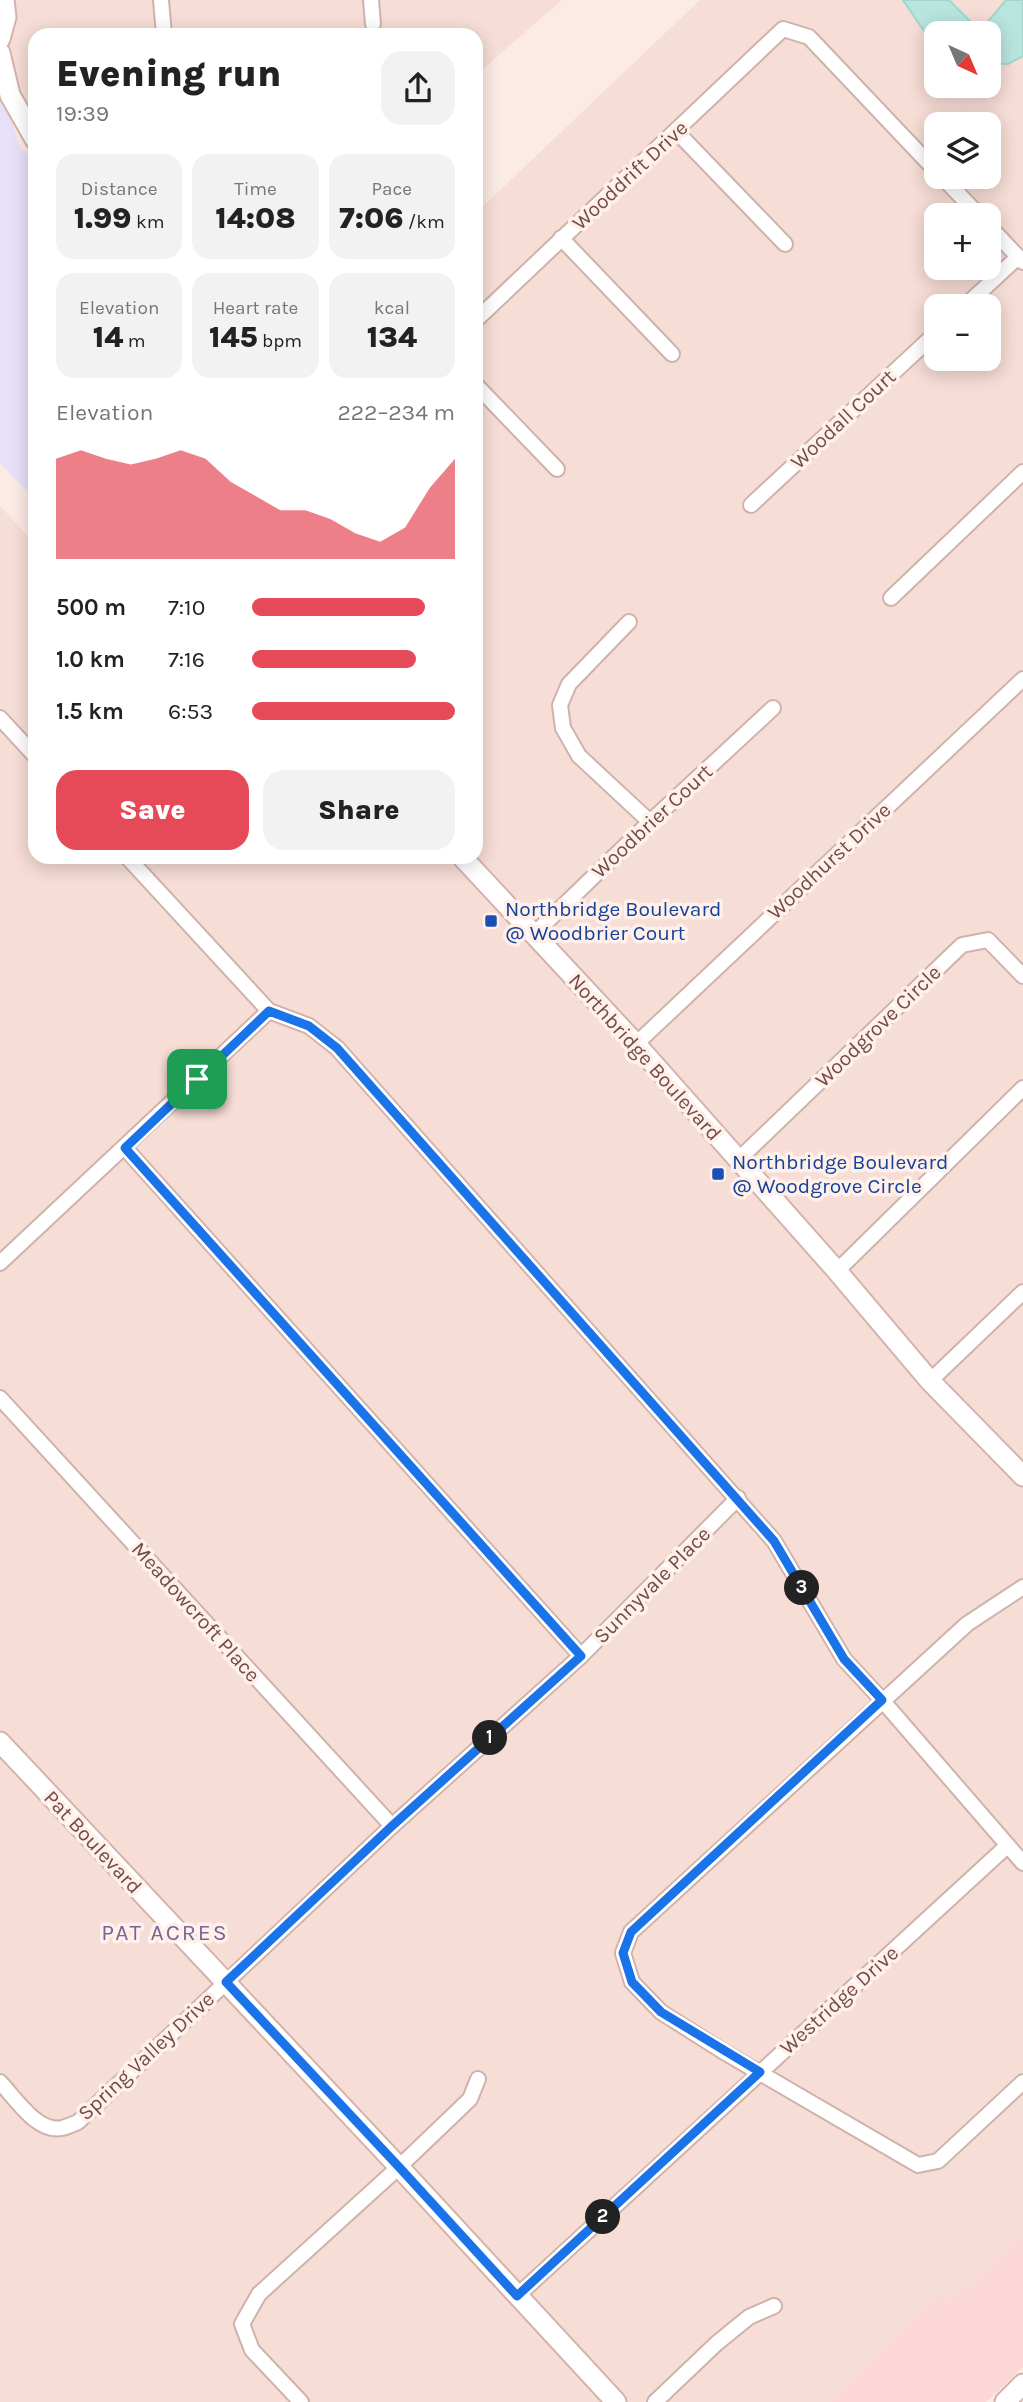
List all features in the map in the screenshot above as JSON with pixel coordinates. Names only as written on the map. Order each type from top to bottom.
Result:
[{"type":"street","points":[[0,39],[6,17],[4,0]]},
{"type":"street","points":[[161,0],[163,28]]},
{"type":"street","points":[[371,0],[373,23]]},
{"type":"street","name":"Wooddrift Drive","points":[[483,313],[783,29],[810,37],[924,157]]},
{"type":"street","points":[[0,53],[10,95],[28,127]]},
{"type":"street","points":[[677,132],[785,244]]},
{"type":"street","points":[[954,189],[967,203]]},
{"type":"street","points":[[561,238],[672,354]]},
{"type":"street","points":[[979,294],[1021,259],[1001,238]]},
{"type":"street","name":"Woodall Court","points":[[751,505],[924,344]]},
{"type":"street","points":[[483,393],[558,469]]},
{"type":"street","points":[[891,598],[1023,472]]},
{"type":"street","points":[[629,622],[569,684],[560,705],[563,728],[579,756],[650,822]]},
{"type":"street","name":"Woodhurst Drive","points":[[636,1044],[1023,678]]},
{"type":"street","name":"Woodbrier Court","points":[[533,935],[773,708]]},
{"type":"street","points":[[0,718],[28,748]]},
{"type":"street","points":[[134,864],[269,1011],[309,1026],[337,1048],[774,1541],[844,1659],[1023,1863]]},
{"type":"street","name":"Northbridge Boulevard","points":[[468,864],[636,1044],[837,1271],[930,1381],[1023,1476]]},
{"type":"street","name":"Woodgrove Circle","points":[[738,1160],[962,945],[988,940],[1023,976]]},
{"type":"street","points":[[0,1263],[269,1011]]},
{"type":"street","points":[[837,1271],[1023,1088]]},
{"type":"street","points":[[125,1148],[581,1656]]},
{"type":"street","points":[[930,1381],[1023,1292]]},
{"type":"street","name":"Meadowcroft Place","points":[[0,1398],[392,1826]]},
{"type":"street","name":"Sunnyvale Place","points":[[226,1982],[392,1826],[581,1656],[738,1499]]},
{"type":"street","points":[[1023,1587],[967,1624],[882,1700],[631,1932],[623,1953],[632,1982],[661,2012],[918,2165],[939,2161],[1023,2082]]},
{"type":"street","name":"Pat Boulevard","points":[[0,1742],[616,2402]]},
{"type":"street","name":"Westridge Drive","points":[[517,2296],[1007,1846]]},
{"type":"street","name":"Spring Valley Drive","points":[[0,2082],[36,2121],[46,2127],[61,2129],[78,2122],[226,1982]]},
{"type":"street","points":[[300,2402],[252,2350],[242,2324],[259,2294],[470,2099],[478,2079]]},
{"type":"street","points":[[655,2402],[717,2343],[749,2317],[774,2306]]},
{"type":"street","points":[[1005,2402],[1023,2384]]},
{"type":"shaded area","points":[[11,0],[154,0],[157,28],[28,28],[28,116],[16,94],[6,44]]},
{"type":"shaded area","points":[[167,0],[364,0],[367,28],[170,28]]},
{"type":"shaded area","points":[[377,0],[562,0],[483,69],[483,28],[379,28]]},
{"type":"shaded area","points":[[700,0],[903,0],[924,31],[924,98],[1001,98],[1001,64],[1008,64],[1023,56],[1023,253],[1001,230],[1001,203],[976,203],[962,189],[1001,189],[1001,112],[924,112],[924,150],[783,20],[778,21],[777,25],[672,127],[561,228],[483,304],[483,206]]},
{"type":"shaded area","points":[[949,0],[1006,0],[989,21],[969,21]]},
{"type":"shaded area","points":[[786,37],[806,43],[924,167],[924,189],[945,189],[959,203],[924,203],[924,280],[983,280],[968,294],[924,294],[924,334],[741,505],[751,514],[924,354],[924,371],[1001,371],[1001,294],[988,294],[1018,266],[1023,271],[1023,462],[881,598],[891,607],[1023,482],[1023,669],[635,1034],[542,936],[782,709],[772,699],[649,813],[584,752],[569,726],[566,706],[575,688],[638,623],[628,613],[564,679],[553,705],[556,728],[640,821],[533,925],[477,864],[483,864],[483,401],[558,478],[567,469],[483,384],[483,323],[562,247],[672,363],[681,355],[571,239],[677,141],[785,253],[794,244],[686,133]]},
{"type":"shaded area","points":[[0,86],[20,147],[28,155],[28,493],[0,463]]},
{"type":"shaded area","points":[[1001,248],[1009,256],[1001,263]]},
{"type":"shaded area","points":[[0,506],[28,536],[28,739],[0,709]]},
{"type":"shaded area","points":[[1023,688],[1023,967],[992,936],[960,939],[738,1151],[645,1045]]},
{"type":"shaded area","points":[[0,727],[28,757],[28,864],[126,864],[260,1010],[0,1253]]},
{"type":"shaded area","points":[[143,864],[460,864],[1023,1485],[1023,1579],[962,1619],[882,1690],[849,1655],[780,1538],[342,1043],[272,1005]]},
{"type":"shaded area","points":[[986,947],[1023,985],[1023,1078],[837,1261],[747,1161],[966,952]]},
{"type":"shaded area","points":[[271,1018],[306,1032],[333,1052],[729,1498],[581,1647],[134,1148]]},
{"type":"shaded area","points":[[1023,1098],[1023,1282],[930,1371],[846,1272]]},
{"type":"shaded area","points":[[125,1157],[572,1655],[392,1817],[0,1389],[0,1273]]},
{"type":"shaded area","points":[[1023,1301],[1023,1467],[939,1382]]},
{"type":"shaded area","points":[[0,1407],[383,1825],[226,1973],[0,1733]]},
{"type":"shaded area","points":[[738,1508],[769,1545],[873,1699],[625,1929],[616,1954],[626,1984],[749,2073],[517,2287],[409,2168],[475,2104],[487,2076],[475,2070],[465,2095],[399,2158],[235,1983],[397,1831],[591,1657]]},
{"type":"shaded area","points":[[1023,1596],[1023,1854],[892,1701],[971,1630]]},
{"type":"shaded area","points":[[882,1709],[998,1845],[758,2064],[665,2007],[638,1979],[630,1954],[637,1936]]},
{"type":"shaded area","points":[[0,1752],[217,1982],[74,2116],[59,2122],[48,2121],[40,2116],[0,2073]]},
{"type":"shaded area","points":[[1007,1856],[1023,1872],[1023,2072],[935,2155],[918,2158],[771,2071]]},
{"type":"shaded area","points":[[226,1992],[390,2166],[253,2291],[236,2320],[236,2325],[292,2402],[0,2402],[0,2091],[43,2133],[61,2135],[82,2127]]},
{"type":"shaded area","points":[[761,2080],[920,2171],[943,2166],[1023,2091],[1023,2234],[949,2304],[940,2296],[830,2402],[666,2402],[722,2348],[753,2323],[782,2310],[776,2298],[745,2312],[712,2338],[645,2402],[624,2402],[526,2297]]},
{"type":"shaded area","points":[[399,2176],[607,2402],[309,2402],[257,2347],[249,2325],[264,2299]]},
{"type":"shaded area","points":[[1023,2234],[1023,2367],[986,2402],[830,2402],[941,2295],[949,2304]]},
{"type":"water","points":[[903,0],[949,0],[970,21],[924,21],[924,31]]},
{"type":"water","points":[[1006,0],[1023,0],[1023,56],[1008,64],[1001,64],[1001,21],[988,21]]},
{"type":"place","name":"Northbridge Boulevard @ Woodbrier Court","points":[[491,921]]},
{"type":"place","name":"Northbridge Boulevard @ Woodgrove Circle","points":[[718,1174]]},
{"type":"district","name":"PAT ACRES","points":[[165,1932]]},
{"type":"route","points":[[269,1011],[309,1026],[337,1048],[774,1541],[844,1659],[882,1700],[631,1932],[623,1953],[632,1982],[661,2012],[760,2072],[517,2296],[226,1982],[392,1826],[581,1656],[125,1148],[197,1079],[269,1011]]}]
